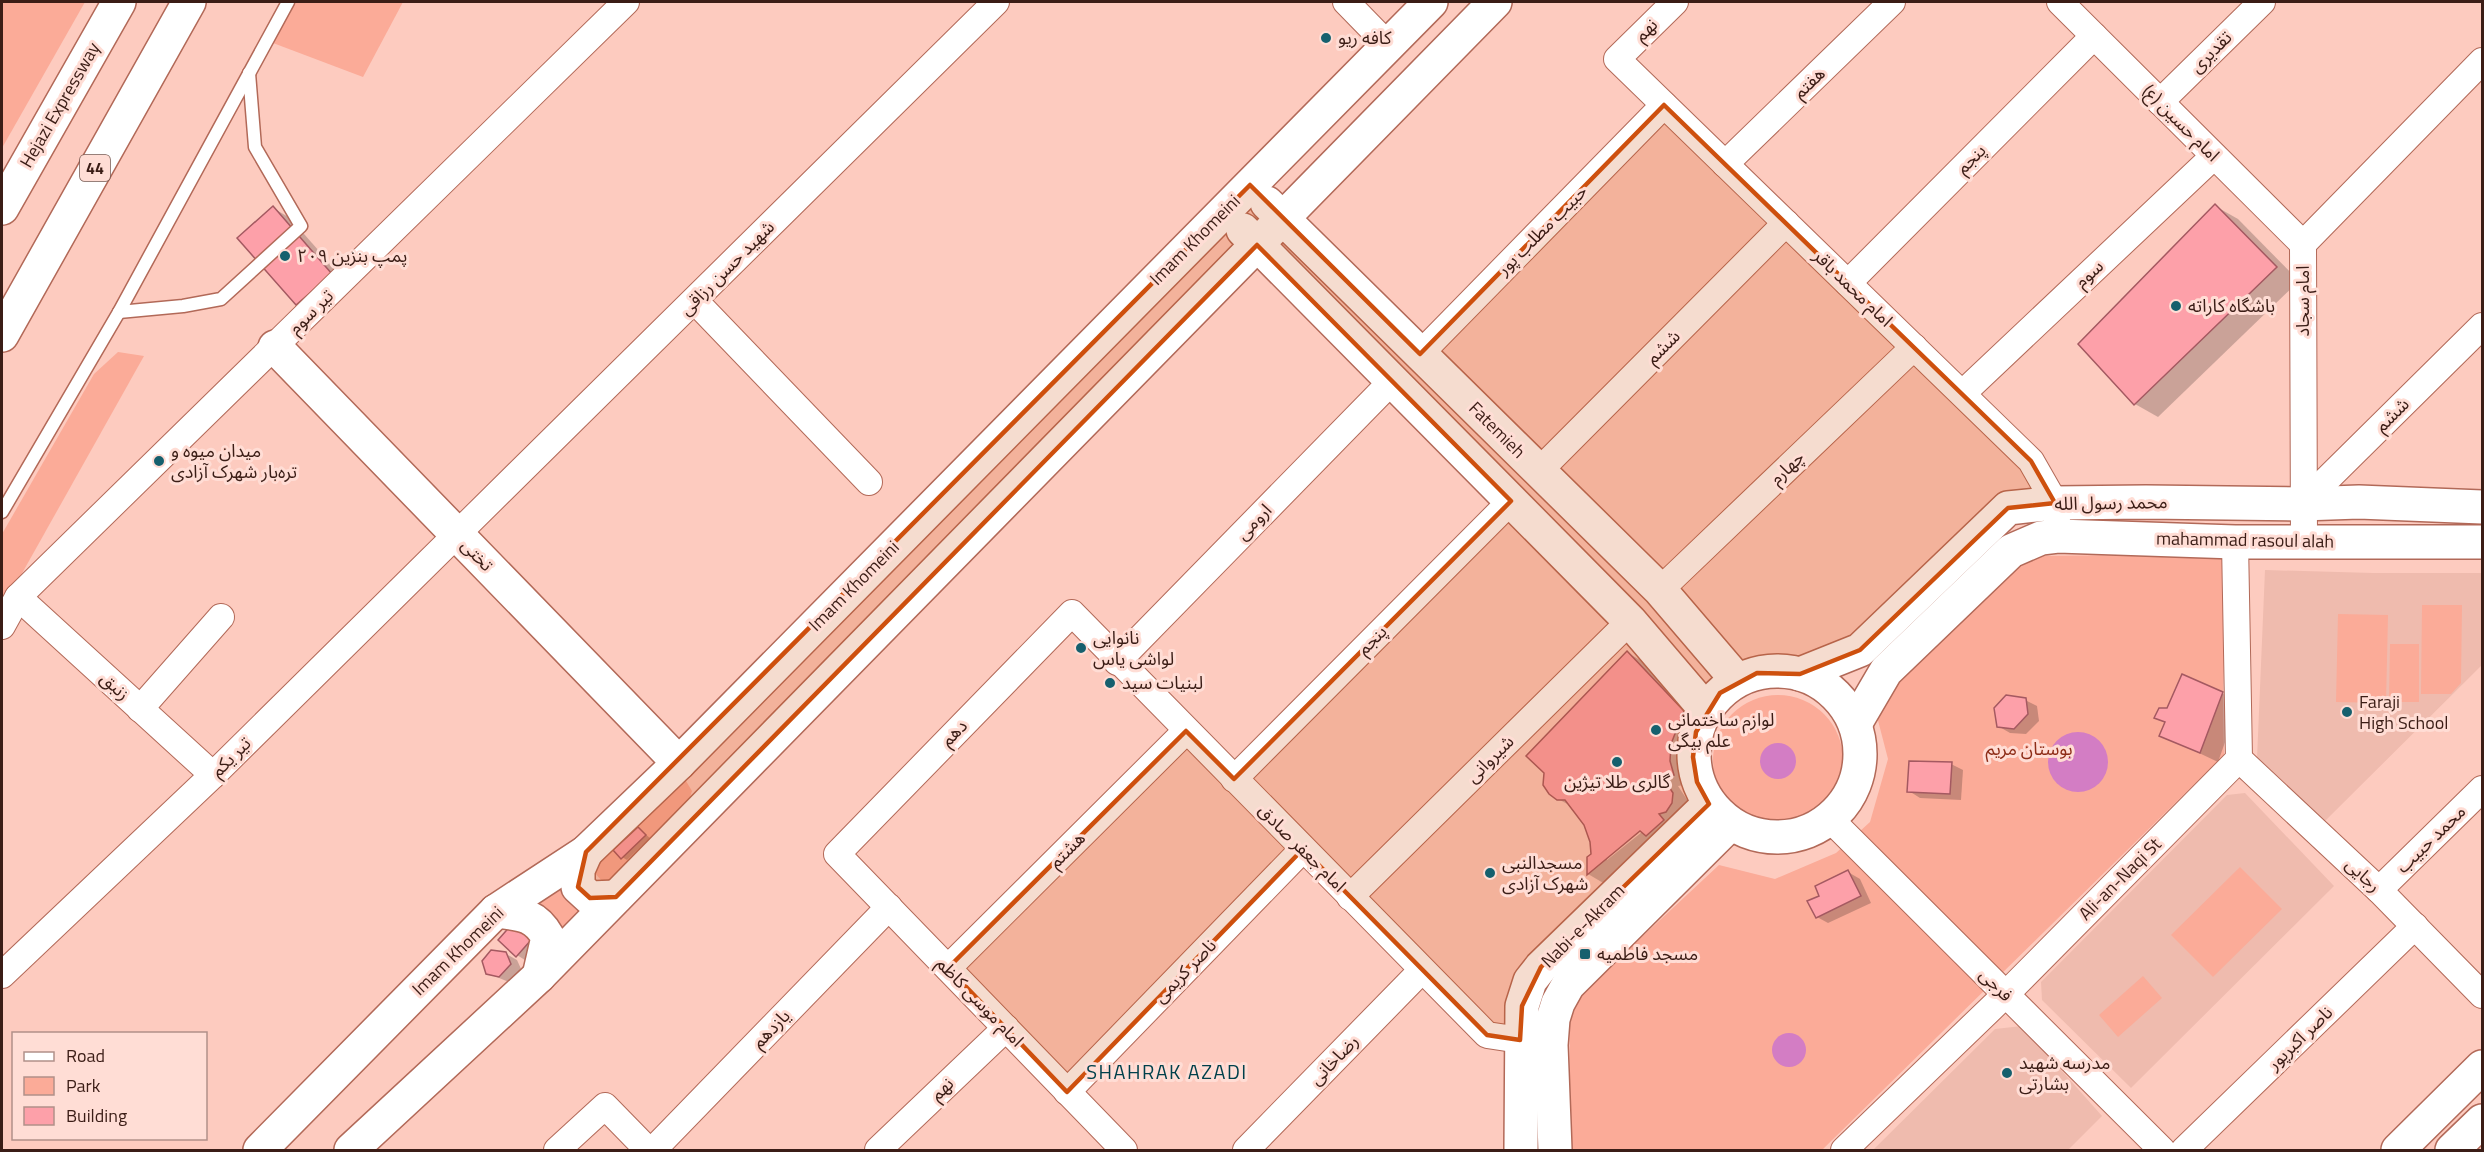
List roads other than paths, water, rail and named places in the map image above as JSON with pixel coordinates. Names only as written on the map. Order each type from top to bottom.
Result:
[{"type":"main road","name":"Hejazi Expressway","points":[[2,208],[120,2]]},
{"type":"main road","name":"44","points":[[2,335],[189,2]]},
{"type":"main road","name":"Imam Khomeini","points":[[260,1150],[496,910],[586,852],[679,763],[1431,2]]},
{"type":"main road","points":[[351,1150],[539,976],[1495,2]]},
{"type":"main road","name":"Fatemieh","points":[[1250,185],[1660,590],[1737,681]]},
{"type":"main road","points":[[1224,211],[1630,621],[1706,710]]},
{"type":"main road","name":"تختی","points":[[275,347],[679,763]]},
{"type":"main road","name":"محمد رسول الله","points":[[1800,674],[1860,650],[2008,508],[2055,503],[2146,502],[2302,504],[2359,502],[2482,507]]},
{"type":"main road","name":"محمد رسول الله","points":[[1855,724],[1886,671],[2011,551],[2041,538],[2058,536]]},
{"type":"main road","name":"mahammad rasoul alah","points":[[2058,536],[2235,542],[2482,542]]},
{"type":"main road","points":[[1779,670],[1800,674],[1818,681],[1833,692],[1846,707],[1855,724],[1860,749],[1858,775],[1848,799],[1830,819],[1812,830],[1792,837],[1760,836],[1719,814],[1697,782],[1693,757],[1696,732],[1706,710],[1720,693],[1737,681],[1757,673],[1779,670]]},
{"type":"main road","name":"Nabi-e-Akram","points":[[1555,1150],[1536,1043],[1522,1006],[1530,981],[1541,966],[1719,814]]},
{"type":"main road","points":[[586,852],[578,870],[578,887],[590,898],[616,897]]},
{"type":"main road","points":[[496,910],[525,915],[541,924],[548,937],[539,976]]},
{"type":"main road","name":"Nabi-e-Akram","points":[[1521,1150],[1536,1043]]},
{"type":"main road","points":[[2398,1150],[2482,1067]]},
{"type":"main road","points":[[2452,1150],[2482,1121]]},
{"type":"street","name":"تیر سوم","points":[[2,626],[18,597],[626,2]]},
{"type":"street","name":"شهید حسن رزاقی","points":[[457,534],[996,2]]},
{"type":"street","points":[[1346,2],[1388,45]]},
{"type":"street","name":"نهم","points":[[1617,59],[1675,2]]},
{"type":"street","name":"هفتم","points":[[1725,164],[1892,2]]},
{"type":"street","name":"امام حسین (ع)","points":[[2060,2],[2303,244]]},
{"type":"street","name":"تقدیری","points":[[2160,102],[2262,2]]},
{"type":"street","name":"پنجم","points":[[1848,283],[2094,36]]},
{"type":"street","name":"امام محمد باقر","points":[[1617,59],[2031,460],[2055,503],[2058,536]]},
{"type":"street","name":"امام سجاد","points":[[2304,542],[2302,504],[2303,244],[2482,61]]},
{"type":"street","name":"حبیب مطلب پور","points":[[1420,354],[1665,105]]},
{"type":"street","name":"سوم","points":[[1963,393],[2214,156]]},
{"type":"street","name":"ششم","points":[[1539,471],[1786,223]]},
{"type":"street","points":[[695,301],[869,482]]},
{"type":"street","name":"ششم","points":[[2302,504],[2482,326]]},
{"type":"street","name":"چهارم","points":[[1660,590],[1914,347]]},
{"type":"street","name":"ارومی","points":[[1117,662],[1391,382]]},
{"type":"street","name":"پنجم","points":[[1234,779],[1510,501]]},
{"type":"street","name":"تیر یکم","points":[[2,975],[213,775],[457,534]]},
{"type":"street","points":[[2235,542],[2239,759]]},
{"type":"street","name":"زنبق","points":[[18,597],[213,775]]},
{"type":"street","name":"امام جعفر صادق","points":[[1072,613],[1117,662],[1487,1035],[1536,1043]]},
{"type":"street","name":"دهم","points":[[837,854],[1072,613]]},
{"type":"street","points":[[140,709],[221,617]]},
{"type":"street","name":"شیروانی","points":[[1350,897],[1630,621]]},
{"type":"street","name":"هشتم","points":[[948,968],[1186,731]]},
{"type":"street","name":"رجایی","points":[[2239,759],[2379,890],[2482,994]]},
{"type":"street","name":"Ali-an-Naqi St","points":[[1844,1150],[2006,994],[2239,759]]},
{"type":"street","name":"محمد حبیب","points":[[2379,890],[2482,789]]},
{"type":"street","name":"فرجی","points":[[1830,819],[2162,1150]]},
{"type":"street","name":"ناصر کریمی","points":[[1067,1092],[1303,849]]},
{"type":"street","name":"امام موسی کاظم","points":[[837,854],[1124,1150]]},
{"type":"street","name":"یازدهم","points":[[653,1150],[889,907]]},
{"type":"street","name":"ناصر اکبرپور","points":[[2184,1150],[2415,926]]},
{"type":"street","name":"رضاخانی","points":[[1246,1150],[1422,970]]},
{"type":"street","name":"نهم","points":[[878,1150],[1006,1028]]},
{"type":"street","points":[[557,1150],[605,1106],[648,1150]]},
{"type":"lane","points":[[2,512],[119,312],[288,2]]},
{"type":"lane","points":[[119,312],[183,306],[221,299],[301,226],[255,147],[249,71]]},
{"type":"place","name":"کافه ریو","points":[[1326,38]]},
{"type":"place","name":"پمپ بنزین ۲۰۹","points":[[285,256]]},
{"type":"place","name":"باشگاه کاراته","points":[[2176,306]]},
{"type":"place","name":"میدان میوه و تره‌بار شهرک آزادی","points":[[159,461]]},
{"type":"place","name":"نانوایی لواشی یاس","points":[[1081,648]]},
{"type":"place","name":"لبنیات سید","points":[[1110,683]]},
{"type":"place","name":"Faraji High School","points":[[2347,712]]},
{"type":"place","name":"لوازم ساختمانی علم بیگی","points":[[1656,730]]},
{"type":"place","name":"گالری طلا تیژین","points":[[1617,762]]},
{"type":"place","name":"مسجدالنبی شهرک آزادی","points":[[1490,873]]},
{"type":"place","name":"مسجد فاطمیه","points":[[1585,954]]},
{"type":"place","name":"مدرسه شهید بشارتی","points":[[2007,1073]]},
{"type":"district","name":"SHAHRAK AZADI","points":[[1167,1072]]},
{"type":"park label","name":"بوستان مریم","points":[[2029,749]]}]
